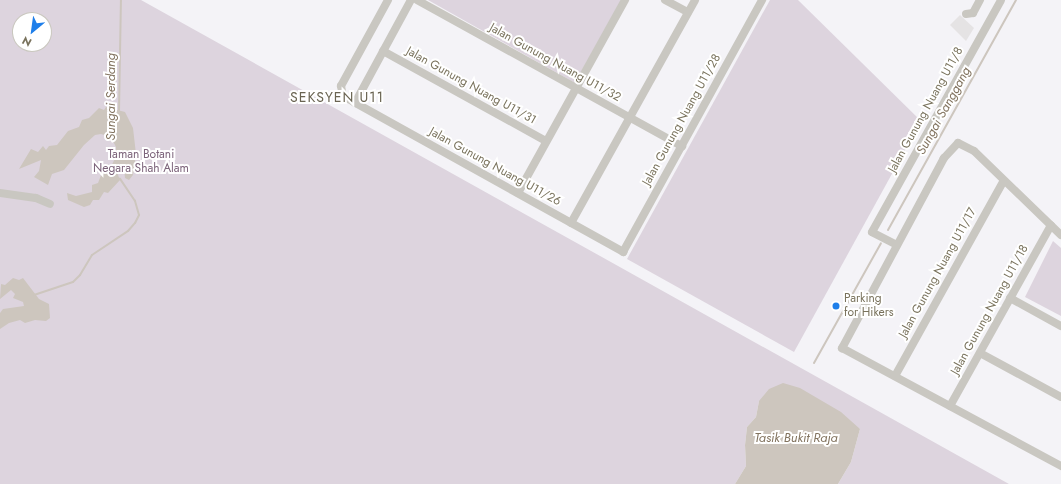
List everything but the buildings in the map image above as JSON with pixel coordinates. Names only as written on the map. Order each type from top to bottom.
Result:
[{"type":"street","name":"Jalan Gunung Nuang U11/26","points":[[388,0],[341,86],[343,96],[623,252]]},
{"type":"street","points":[[354,103],[411,0]]},
{"type":"street","name":"Jalan Gunung Nuang U11/32","points":[[417,0],[682,146]]},
{"type":"street","points":[[518,193],[625,0]]},
{"type":"street","points":[[665,0],[688,12]]},
{"type":"street","points":[[571,223],[695,0]]},
{"type":"street","name":"Jalan Gunung Nuang U11/28","points":[[623,252],[762,0]]},
{"type":"street","points":[[966,14],[973,13],[980,0]]},
{"type":"street","name":"Jalan Gunung Nuang U11/8","points":[[897,245],[872,232],[1001,0]]},
{"type":"street","name":"Jalan Gunung Nuang U11/31","points":[[383,51],[546,141]]},
{"type":"street","points":[[1061,235],[1003,182],[974,151],[958,143],[944,158],[842,348],[1061,466]]},
{"type":"street","name":"Jalan Gunung Nuang U11/17","points":[[895,376],[1003,182]]},
{"type":"street","points":[[0,193],[36,198],[50,204]]},
{"type":"street","name":"Jalan Gunung Nuang U11/18","points":[[950,406],[1051,225]]},
{"type":"street","points":[[1010,298],[1061,326]]},
{"type":"street","points":[[980,354],[1061,397]]},
{"type":"shaded area","points":[[960,15],[974,28],[966,41],[950,25]]},
{"type":"green space","name":"Taman Botani Negara Shah Alam","points":[[0,0],[141,0],[1009,484],[838,484],[851,462],[860,429],[759,401],[756,417],[747,427],[745,445],[746,466],[735,484],[0,484]]},
{"type":"green space","points":[[428,0],[621,0],[575,83]]},
{"type":"green space","points":[[770,0],[798,0],[921,121],[794,352],[627,259]]},
{"type":"green space","points":[[1053,241],[1061,248],[1061,316],[1025,297]]},
{"type":"water","points":[[106,107],[125,112],[133,128],[136,154],[133,175],[129,180],[125,178],[124,167],[119,168],[118,175],[120,180],[108,193],[104,192],[99,200],[93,200],[90,205],[84,207],[68,200],[67,193],[76,196],[92,192],[92,185],[98,183],[103,170],[110,169],[116,156],[116,147],[111,137],[101,134],[95,135],[84,145],[64,170],[52,174],[48,185],[34,177],[39,171],[41,160],[19,169],[31,149],[38,152],[43,146],[46,150],[49,146],[57,145],[68,131],[79,127],[82,120],[89,118],[99,108],[104,110]]},
{"type":"water","points":[[13,278],[19,280],[23,278],[39,299],[49,304],[50,318],[46,321],[35,320],[25,323],[20,320],[9,323],[0,329],[0,313],[3,309],[24,306],[23,302],[13,298],[15,294],[11,290],[0,299],[1,284],[5,285]]},
{"type":"water","name":"Tasik Bukit Raja","points":[[783,383],[800,388],[841,412],[860,429],[851,462],[838,484],[735,484],[746,466],[745,445],[747,427],[756,417],[759,401],[769,389]]},
{"type":"waterway","name":"Sungai Serdang","points":[[119,111],[121,0]]},
{"type":"waterway","name":"Sungai Sanggang","points":[[888,230],[1016,0]]},
{"type":"waterway","name":"Sungai Serdang","points":[[34,295],[73,282],[80,275],[92,255],[128,231],[135,223],[139,215],[135,201],[120,179]]},
{"type":"waterway","name":"Sungai Sanggang","points":[[814,363],[881,243]]},
{"type":"place","name":"Parking for Hikers","points":[[836,306]]},
{"type":"district","name":"SEKSYEN U11","points":[[337,97]]}]
